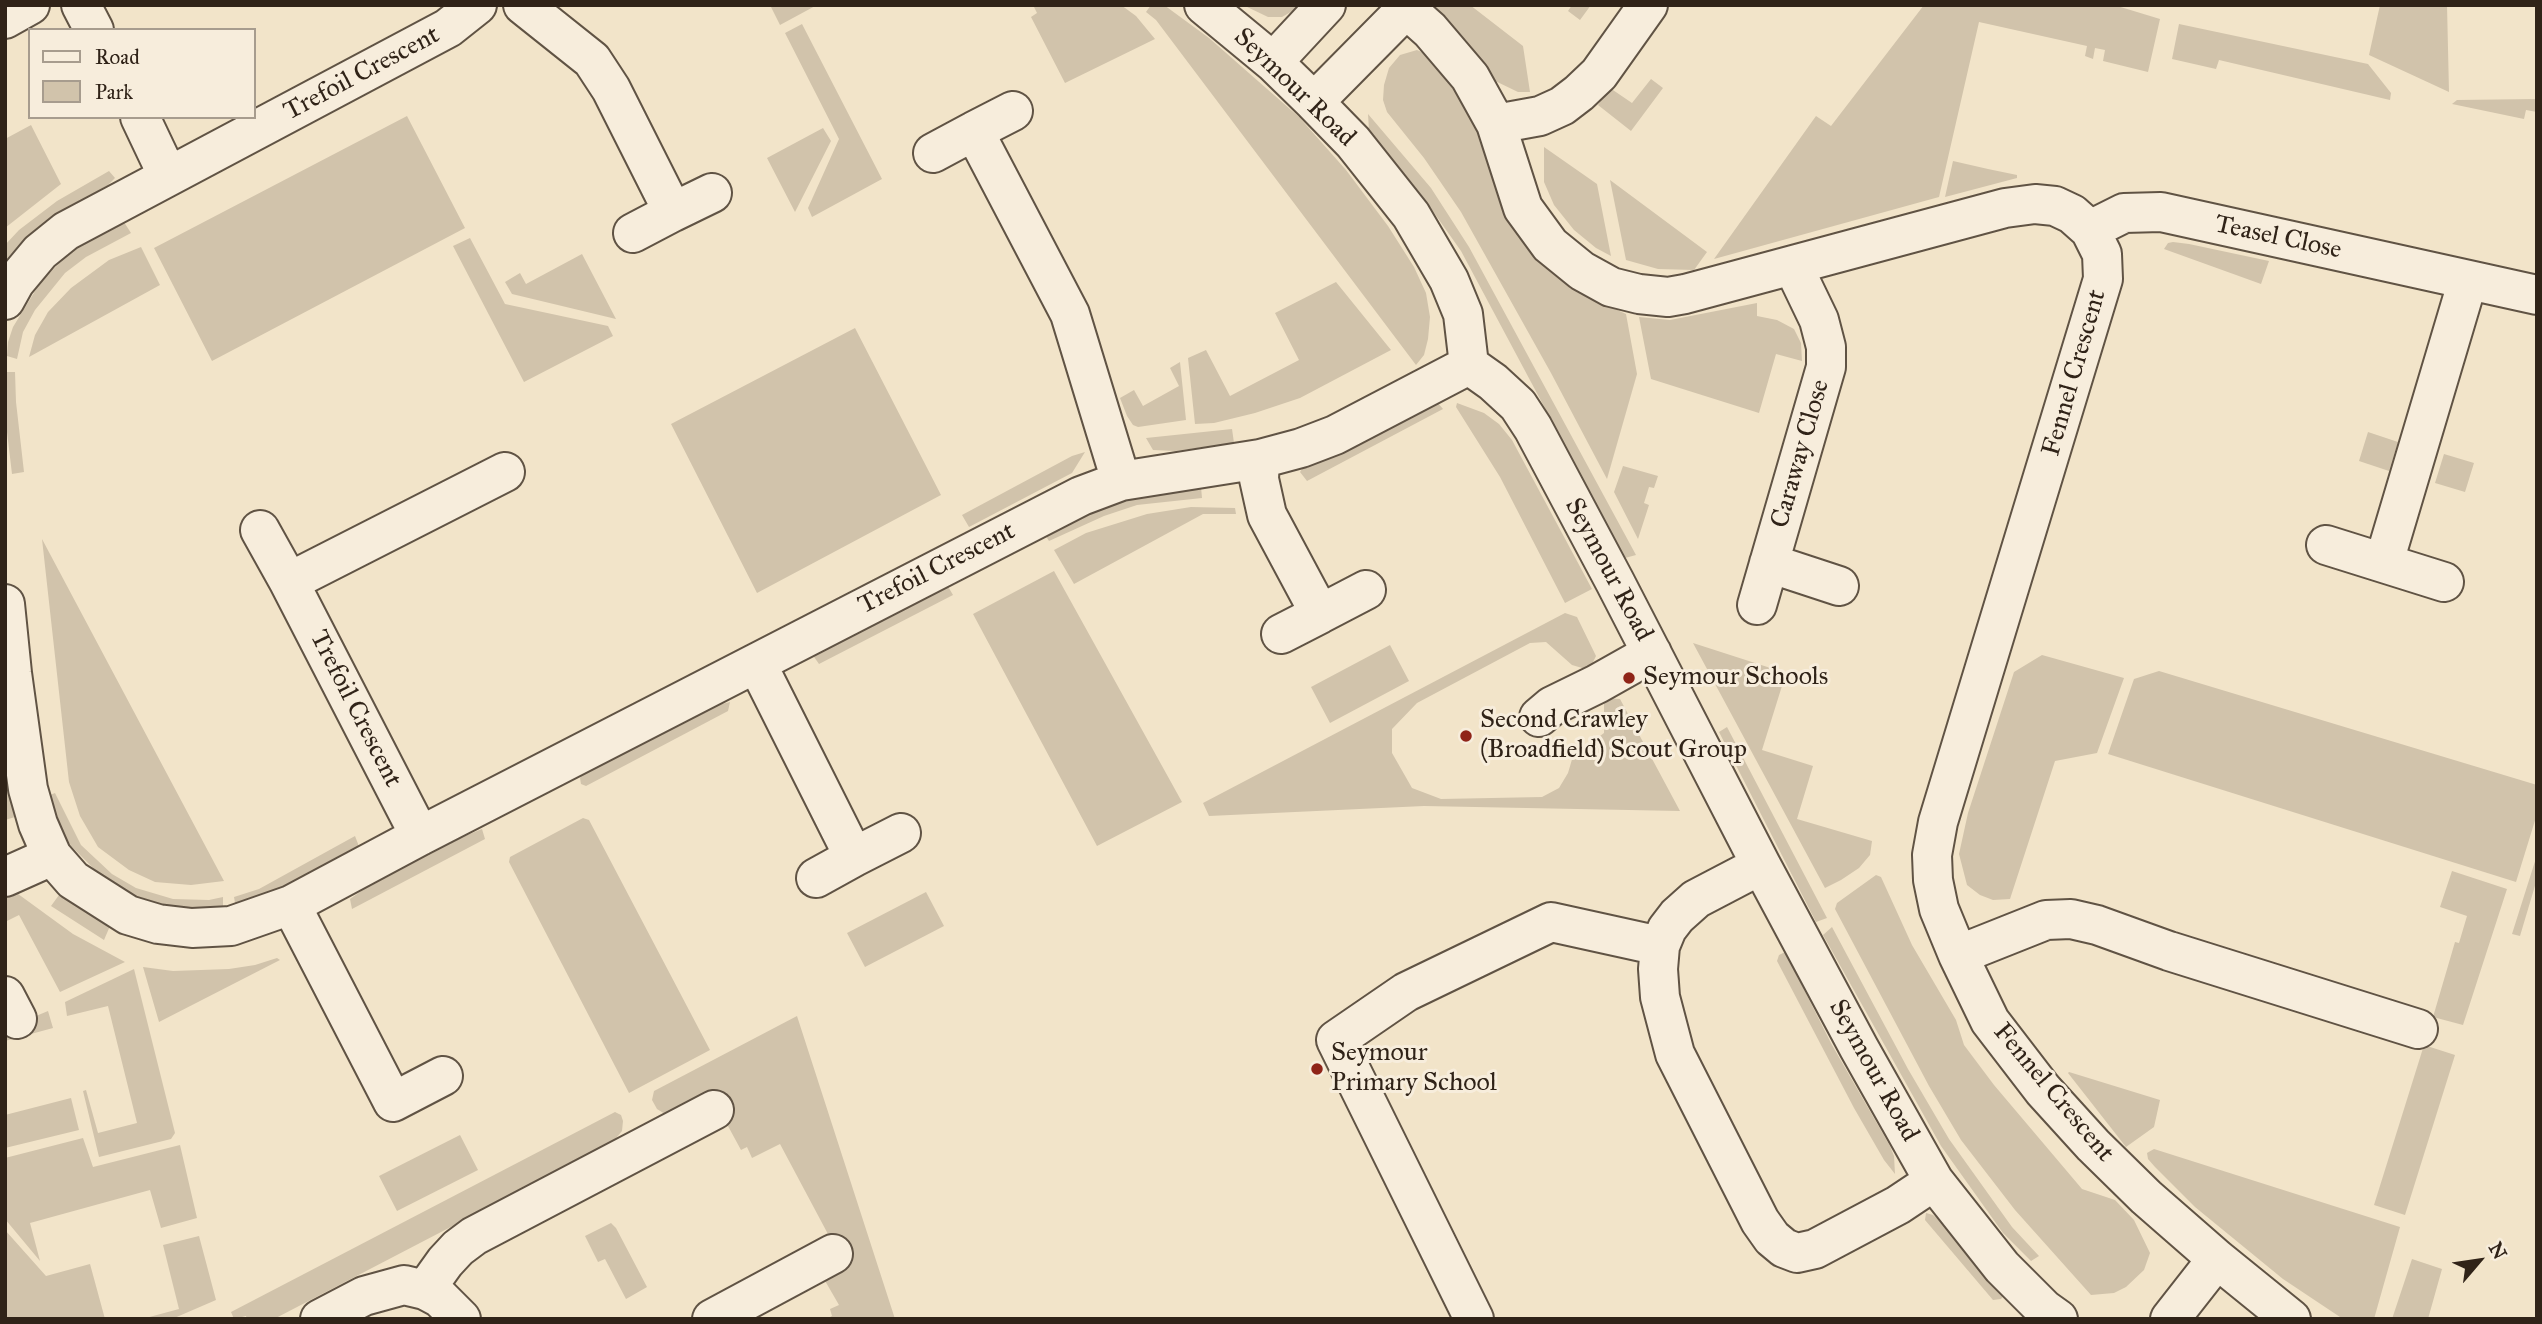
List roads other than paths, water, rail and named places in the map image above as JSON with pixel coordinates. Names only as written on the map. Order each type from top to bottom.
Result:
[{"type":"street","points":[[5,19],[30,5]]},
{"type":"street","points":[[81,5],[93,28]]},
{"type":"street","name":"Trefoil Crescent","points":[[5,300],[15,282],[40,252],[66,231],[448,28],[477,5]]},
{"type":"street","points":[[523,5],[592,60],[611,89],[673,212]]},
{"type":"street","name":"Seymour Road","points":[[1203,5],[1273,62],[1314,102],[1362,152],[1411,215],[1433,251],[1463,314],[1469,365],[1518,405],[1533,428],[1852,1036],[1934,1181],[2002,1267],[2044,1309],[2058,1319]]},
{"type":"street","points":[[1273,62],[1326,5]]},
{"type":"street","points":[[1496,124],[1540,116],[1562,106],[1579,93],[1598,74],[1648,5]]},
{"type":"street","points":[[1314,102],[1404,7],[1430,30],[1470,77],[1496,124],[1523,208],[1550,246],[1582,271],[1611,287],[1639,294],[1668,297],[2005,208],[2035,204],[2056,206],[2072,214],[2090,230]]},
{"type":"street","points":[[933,153],[1013,111]]},
{"type":"street","points":[[140,119],[168,176]]},
{"type":"street","points":[[974,131],[1070,314],[1121,481]]},
{"type":"street","points":[[633,233],[712,193]]},
{"type":"street","name":"Teasel Close","points":[[2090,230],[2124,213],[2161,212],[2537,295]]},
{"type":"street","name":"Fennel Crescent","points":[[2090,230],[2102,254],[2103,279],[1938,822],[1932,855],[1933,880],[1939,909],[1990,1021],[2043,1090],[2126,1177],[2217,1259],[2291,1319]]},
{"type":"street","name":"Caraway Close","points":[[1757,605],[1826,367],[1826,347],[1819,320],[1793,266]]},
{"type":"street","points":[[2384,562],[2468,280]]},
{"type":"street","name":"Trefoil Crescent","points":[[5,604],[28,789],[38,824],[52,856],[73,880],[128,915],[158,924],[192,928],[231,926],[291,905],[1081,496],[1121,481],[1260,459],[1301,448],[1335,435],[1469,365]]},
{"type":"street","points":[[1260,459],[1259,479],[1268,515],[1320,614]]},
{"type":"street","points":[[289,582],[505,472]]},
{"type":"street","name":"Trefoil Crescent","points":[[260,530],[420,836]]},
{"type":"street","points":[[2326,545],[2444,582]]},
{"type":"street","points":[[1769,563],[1839,586]]},
{"type":"street","points":[[1282,634],[1366,590]]},
{"type":"street","points":[[1539,717],[1552,706],[1651,653]]},
{"type":"street","points":[[757,664],[854,857]]},
{"type":"street","points":[[816,878],[901,833]]},
{"type":"street","points":[[5,877],[52,856]]},
{"type":"street","points":[[1761,865],[1696,899],[1677,916],[1667,929],[1660,946],[1658,969],[1660,997],[1675,1054],[1759,1221],[1778,1243],[1797,1253],[1815,1249],[1892,1209],[1934,1181]]},
{"type":"street","points":[[291,905],[379,1109],[443,1076]]},
{"type":"street","points":[[1958,955],[2046,920],[2071,919],[2418,1029]]},
{"type":"street","points":[[1474,1319],[1336,1040],[1406,992],[1551,922],[1660,946]]},
{"type":"street","points":[[425,1290],[445,1262],[474,1236],[714,1110]]},
{"type":"street","points":[[712,1319],[833,1254]]},
{"type":"street","points":[[2170,1319],[2217,1259]]},
{"type":"street","points":[[320,1319],[374,1307],[404,1285],[425,1290],[445,1302],[461,1319]]},
{"type":"place","name":"Seymour Schools","points":[[1629,678]]},
{"type":"place","name":"Second Crawley (Broadfield) Scout Group","points":[[1466,736]]},
{"type":"place","name":"Seymour Primary School","points":[[1317,1069]]}]
